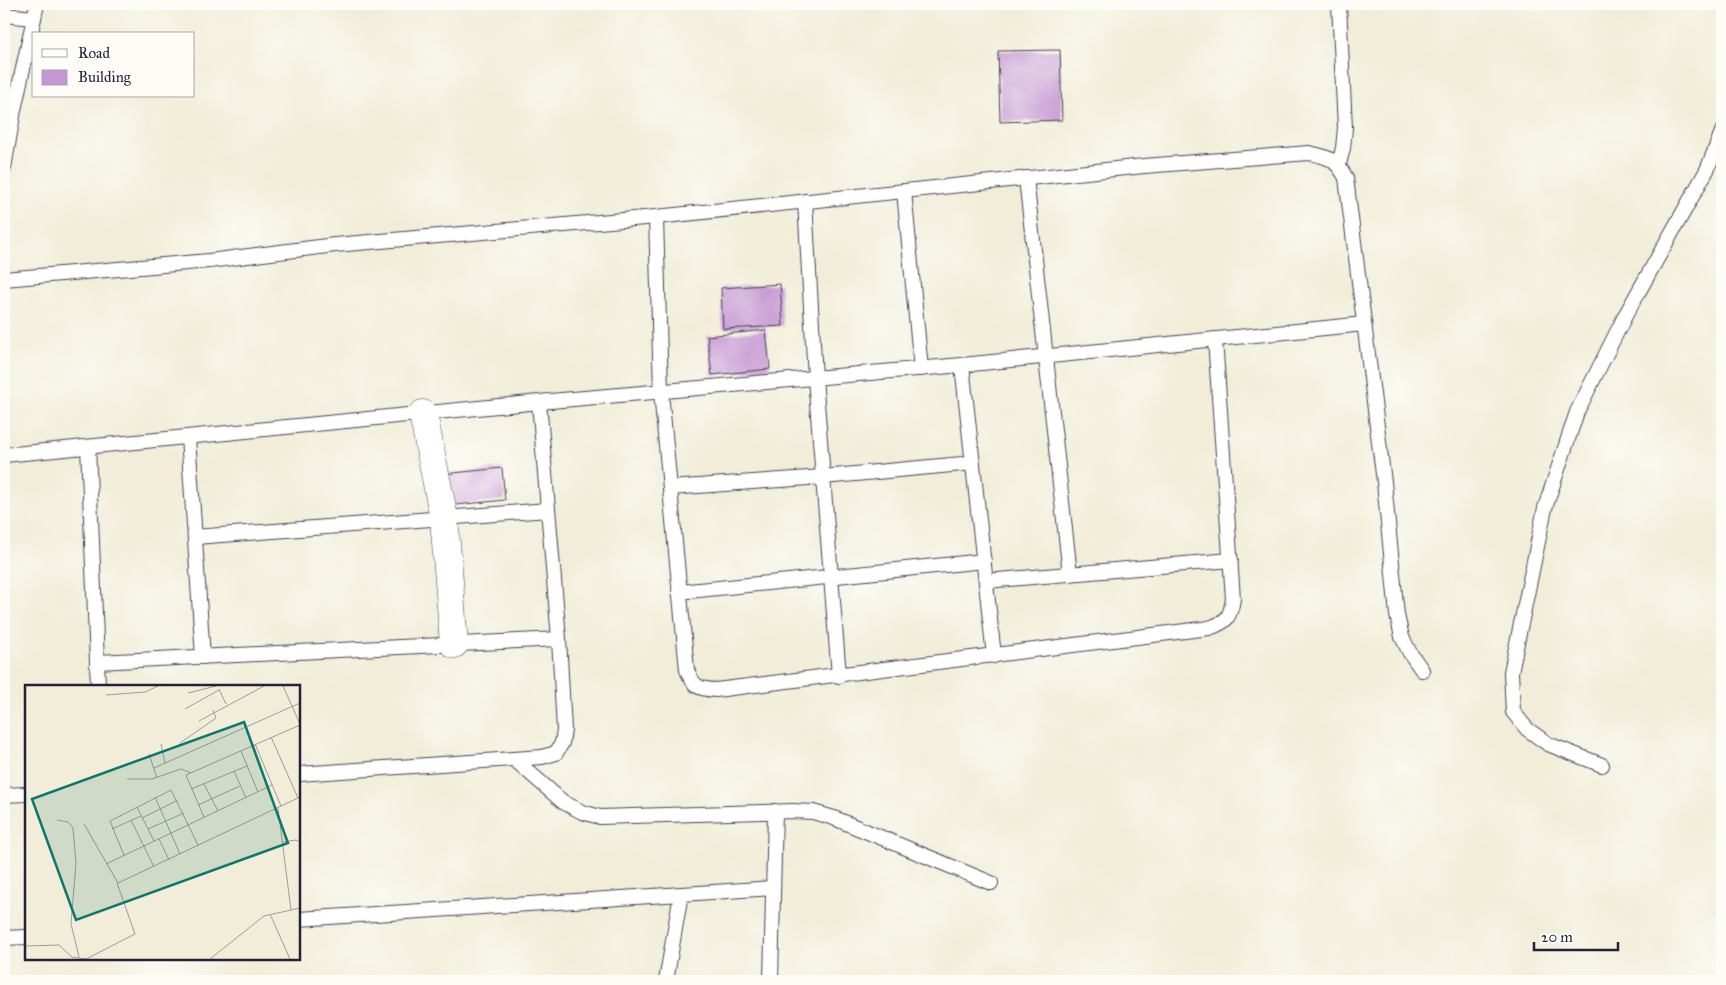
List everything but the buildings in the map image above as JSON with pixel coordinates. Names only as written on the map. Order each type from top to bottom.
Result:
[{"type":"street","points":[[423,414],[444,518],[454,644]]},
{"type":"lane","points":[[4,168],[14,110],[37,4]]},
{"type":"lane","points":[[1339,4],[1345,128],[1339,164]]},
{"type":"lane","points":[[4,15],[34,18]]},
{"type":"lane","points":[[1602,766],[1548,744],[1527,729],[1513,712],[1511,672],[1545,508],[1577,412],[1626,314],[1707,170],[1722,132]]},
{"type":"lane","points":[[4,279],[209,262],[335,245],[656,217],[1144,166],[1309,153],[1327,157],[1339,164],[1346,178],[1384,482],[1397,615],[1402,637],[1422,670]]},
{"type":"lane","points":[[1026,178],[1070,574]]},
{"type":"lane","points":[[904,191],[921,369]]},
{"type":"lane","points":[[806,202],[815,378],[839,676]]},
{"type":"lane","points":[[656,217],[661,392],[687,670],[693,683],[703,689],[716,690],[839,676],[1209,628],[1223,624],[1231,613],[1233,599],[1214,339]]},
{"type":"lane","points":[[4,455],[539,402],[921,369],[1364,324]]},
{"type":"lane","points":[[962,365],[994,656]]},
{"type":"lane","points":[[300,774],[542,757],[556,753],[562,743],[564,730],[559,638],[539,402]]},
{"type":"lane","points":[[188,437],[203,657]]},
{"type":"lane","points":[[88,447],[98,685]]},
{"type":"lane","points":[[670,488],[823,477],[973,463]]},
{"type":"lane","points":[[195,537],[548,510]]},
{"type":"lane","points":[[986,581],[1230,560]]},
{"type":"lane","points":[[680,592],[984,561]]},
{"type":"lane","points":[[97,662],[559,638]]},
{"type":"lane","points":[[514,759],[563,802],[582,812],[600,817],[775,811],[812,812],[834,818],[991,884]]},
{"type":"lane","points":[[4,795],[25,794]]},
{"type":"lane","points":[[771,981],[775,811]]},
{"type":"lane","points":[[300,919],[773,888]]},
{"type":"lane","points":[[666,981],[681,894]]},
{"type":"lane","points":[[4,938],[25,936]]}]
